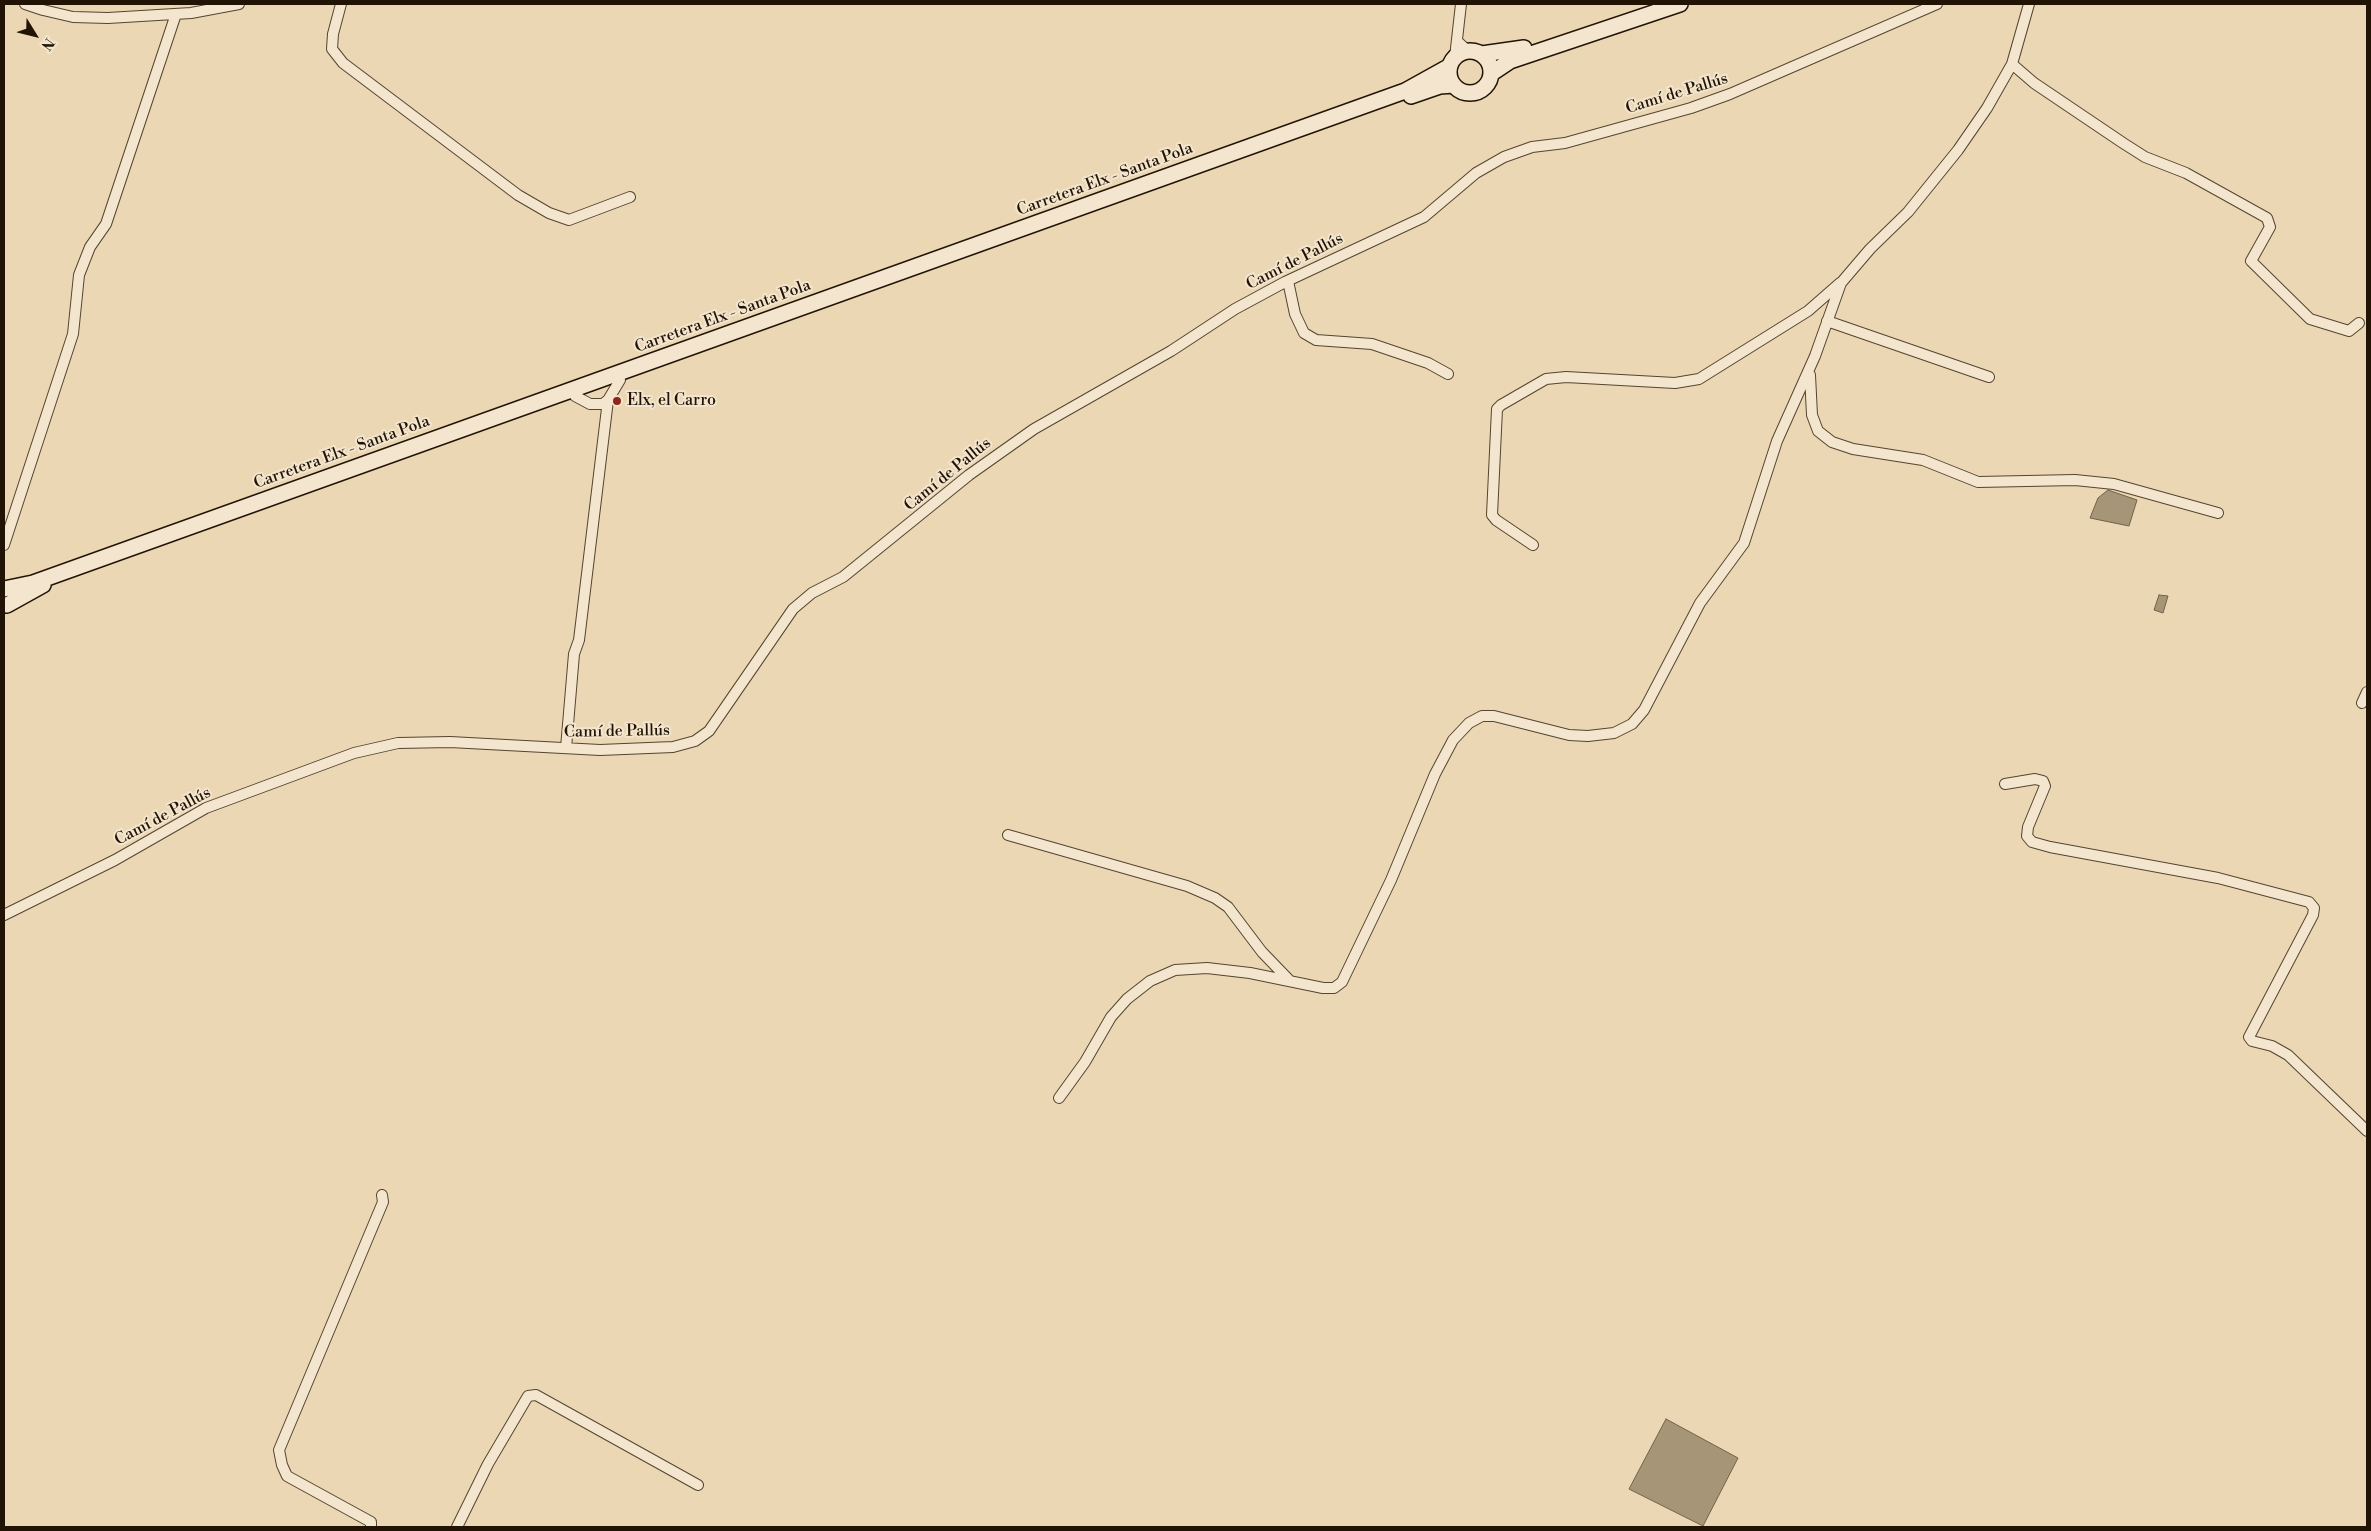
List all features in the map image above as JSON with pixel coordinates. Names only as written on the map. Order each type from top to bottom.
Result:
[{"type":"main road","name":"Carretera Elx - Santa Pola","points":[[4,589],[42,579],[1405,91],[1463,54],[1527,48],[1650,4]]},
{"type":"main road","points":[[1492,73],[1487,59],[1463,54],[1450,79],[1453,85],[1464,93],[1477,93],[1488,85],[1492,73],[1510,60],[1680,4]]},
{"type":"main road","name":"Carretera Elx - Santa Pola","points":[[5,604],[45,584],[1040,233],[1440,86],[1453,85]]},
{"type":"street","points":[[30,5],[73,16],[99,18],[176,14],[192,8],[239,4]]},
{"type":"street","points":[[342,4],[333,34],[332,49],[343,63],[518,195],[549,213],[569,220],[630,197]]},
{"type":"street","points":[[1461,4],[1463,54]]},
{"type":"street","name":"Camí de Pallús","points":[[4,915],[115,860],[206,808],[354,753],[398,743],[432,742],[600,750],[673,748],[695,741],[710,731],[793,609],[812,593],[843,577],[970,475],[1034,429],[1171,351],[1235,309],[1288,281],[1424,216],[1476,173],[1504,157],[1532,147],[1565,143],[1691,108],[1730,94],[1937,4]]},
{"type":"street","points":[[1534,545],[1492,514],[1498,409],[1501,405],[1546,379],[1566,377],[1675,383],[1699,380],[1808,311],[1841,283],[1870,249],[1908,212],[1958,150],[1987,108],[2012,64],[2029,4]]},
{"type":"street","points":[[4,545],[73,334],[79,275],[90,247],[106,224],[176,14]]},
{"type":"street","points":[[2012,64],[2034,83],[2123,143],[2145,156],[2186,173],[2267,218],[2270,227],[2251,261],[2310,319],[2349,331],[2359,323]]},
{"type":"street","points":[[1288,281],[1294,314],[1304,334],[1316,340],[1372,344],[1428,363],[1448,374]]},
{"type":"street","points":[[1059,1098],[1085,1062],[1111,1017],[1127,999],[1150,981],[1175,970],[1207,968],[1322,988],[1334,988],[1342,982],[1406,846],[1435,774],[1453,740],[1469,723],[1482,716],[1494,716],[1569,735],[1588,736],[1614,732],[1632,724],[1644,710],[1700,603],[1744,543],[1777,441],[1810,368],[1841,283]]},
{"type":"street","points":[[1827,321],[1989,377]]},
{"type":"street","points":[[1810,368],[1812,415],[1818,431],[1832,442],[1853,449],[1922,460],[1978,482],[2075,480],[2114,484],[2218,513]]},
{"type":"street","points":[[566,748],[574,654],[579,640],[608,400],[620,380]]},
{"type":"street","points":[[575,396],[590,404],[598,405],[608,400]]},
{"type":"street","points":[[2362,703],[2367,692]]},
{"type":"street","points":[[2005,784],[2035,779],[2043,781],[2045,786],[2028,826],[2027,836],[2032,842],[2218,878],[2309,902],[2314,908],[2313,915],[2249,1037],[2252,1042],[2272,1046],[2288,1054],[2367,1131]]},
{"type":"street","points":[[1008,835],[1187,886],[1215,898],[1228,907],[1262,952],[1290,981]]},
{"type":"street","points":[[371,1527],[370,1522],[355,1512],[287,1476],[282,1465],[279,1450],[383,1202],[382,1195]]},
{"type":"street","points":[[457,1527],[488,1464],[528,1396],[536,1395],[698,1486]]},
{"type":"shaded area","points":[[2108,490],[2137,500],[2129,526],[2090,518],[2098,498]]},
{"type":"shaded area","points":[[2159,595],[2168,596],[2163,613],[2154,610]]},
{"type":"shaded area","points":[[1666,1419],[1738,1458],[1703,1526],[1629,1489]]},
{"type":"place","name":"Elx, el Carro","points":[[617,401]]}]
